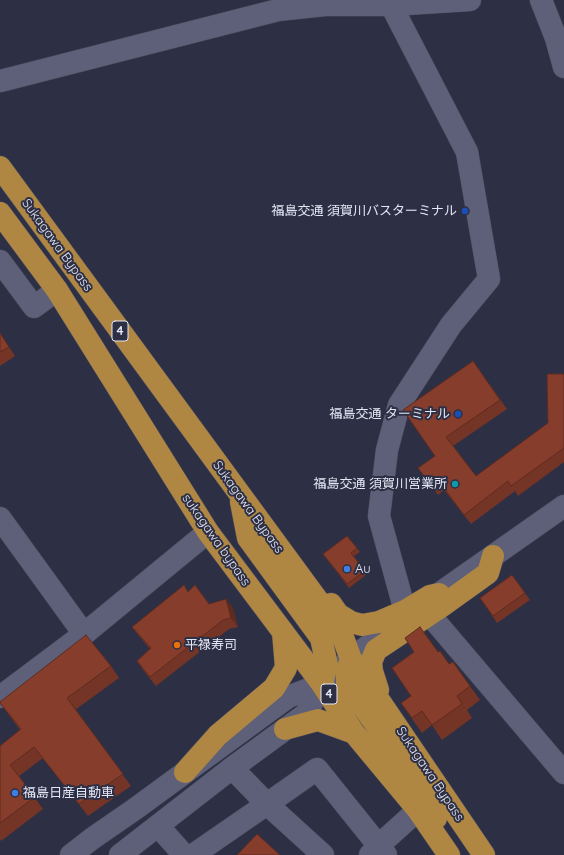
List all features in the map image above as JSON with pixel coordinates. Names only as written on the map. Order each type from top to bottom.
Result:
[{"type":"highway","name":"Sukagawa Bypass","points":[[0,167],[341,632],[351,659],[484,855]]},
{"type":"highway","name":"sukagawa bypass","points":[[0,213],[56,290],[208,532],[322,684],[354,733],[418,810],[449,855]]},
{"type":"highway","points":[[240,495],[248,538],[322,638],[327,665],[322,684]]},
{"type":"highway","points":[[258,520],[295,556],[338,614],[351,622],[362,625],[379,622],[405,611],[430,596],[439,594]]},
{"type":"highway","points":[[384,706],[372,671],[371,662],[376,650],[488,573],[493,556]]},
{"type":"highway","points":[[185,772],[218,735],[274,688],[286,668],[283,632]]},
{"type":"highway","points":[[351,659],[347,671],[347,684],[422,790],[455,855]]},
{"type":"highway","points":[[285,729],[318,720],[354,733]]},
{"type":"street","points":[[0,81],[278,10],[326,5],[391,5],[470,0]]},
{"type":"street","points":[[541,0],[560,38],[564,67]]},
{"type":"street","points":[[391,5],[467,152],[489,280],[451,326],[400,405],[386,450],[379,516],[405,611]]},
{"type":"street","points":[[0,261],[34,307],[56,290]]},
{"type":"street","points":[[71,855],[288,697],[322,684],[351,659],[439,594],[564,506]]},
{"type":"street","points":[[0,518],[84,634]]},
{"type":"street","points":[[0,697],[84,634],[208,532]]},
{"type":"street","points":[[429,614],[564,773]]},
{"type":"street","points":[[120,855],[232,768],[306,714],[322,684]]},
{"type":"street","points":[[232,768],[267,804],[323,855]]},
{"type":"street","points":[[193,855],[317,769],[378,852],[418,810]]},
{"type":"street","points":[[158,826],[184,855]]},
{"type":"street","points":[[93,838],[107,855]]},
{"type":"building","points":[[0,333],[9,347],[0,352]]},
{"type":"building","points":[[473,361],[500,400],[446,437],[476,476],[548,423],[547,374],[564,374],[564,448],[511,486],[508,481],[464,515],[438,480],[431,485],[418,468],[435,456],[403,410]]},
{"type":"building","points":[[347,536],[357,548],[351,553],[365,571],[347,584],[323,554]]},
{"type":"building","points":[[512,575],[525,593],[493,616],[480,598]]},
{"type":"building","name":"平禄寿司","points":[[184,585],[188,592],[195,585],[209,604],[226,599],[231,618],[223,620],[150,677],[137,661],[151,648],[132,627]]},
{"type":"building","points":[[420,627],[438,652],[440,651],[449,664],[453,662],[470,686],[457,696],[462,704],[432,725],[422,711],[412,718],[401,703],[411,696],[392,668],[414,652],[405,638]]},
{"type":"building","points":[[86,635],[111,666],[67,698],[123,774],[79,804],[34,747],[10,765],[35,797],[0,823],[0,746],[21,729],[0,702]]},
{"type":"building","points":[[257,834],[280,855],[237,855]]},
{"type":"place","name":"福島交通 須賀川バスターミナル","points":[[465,211]]},
{"type":"place","name":"福島交通 ターミナル","points":[[458,414]]},
{"type":"place","name":"福島交通 須賀川営業所","points":[[455,484]]},
{"type":"place","name":"Au","points":[[347,569]]},
{"type":"place","name":"平禄寿司","points":[[177,645]]},
{"type":"place","name":"福島日産自動車","points":[[15,793]]}]
